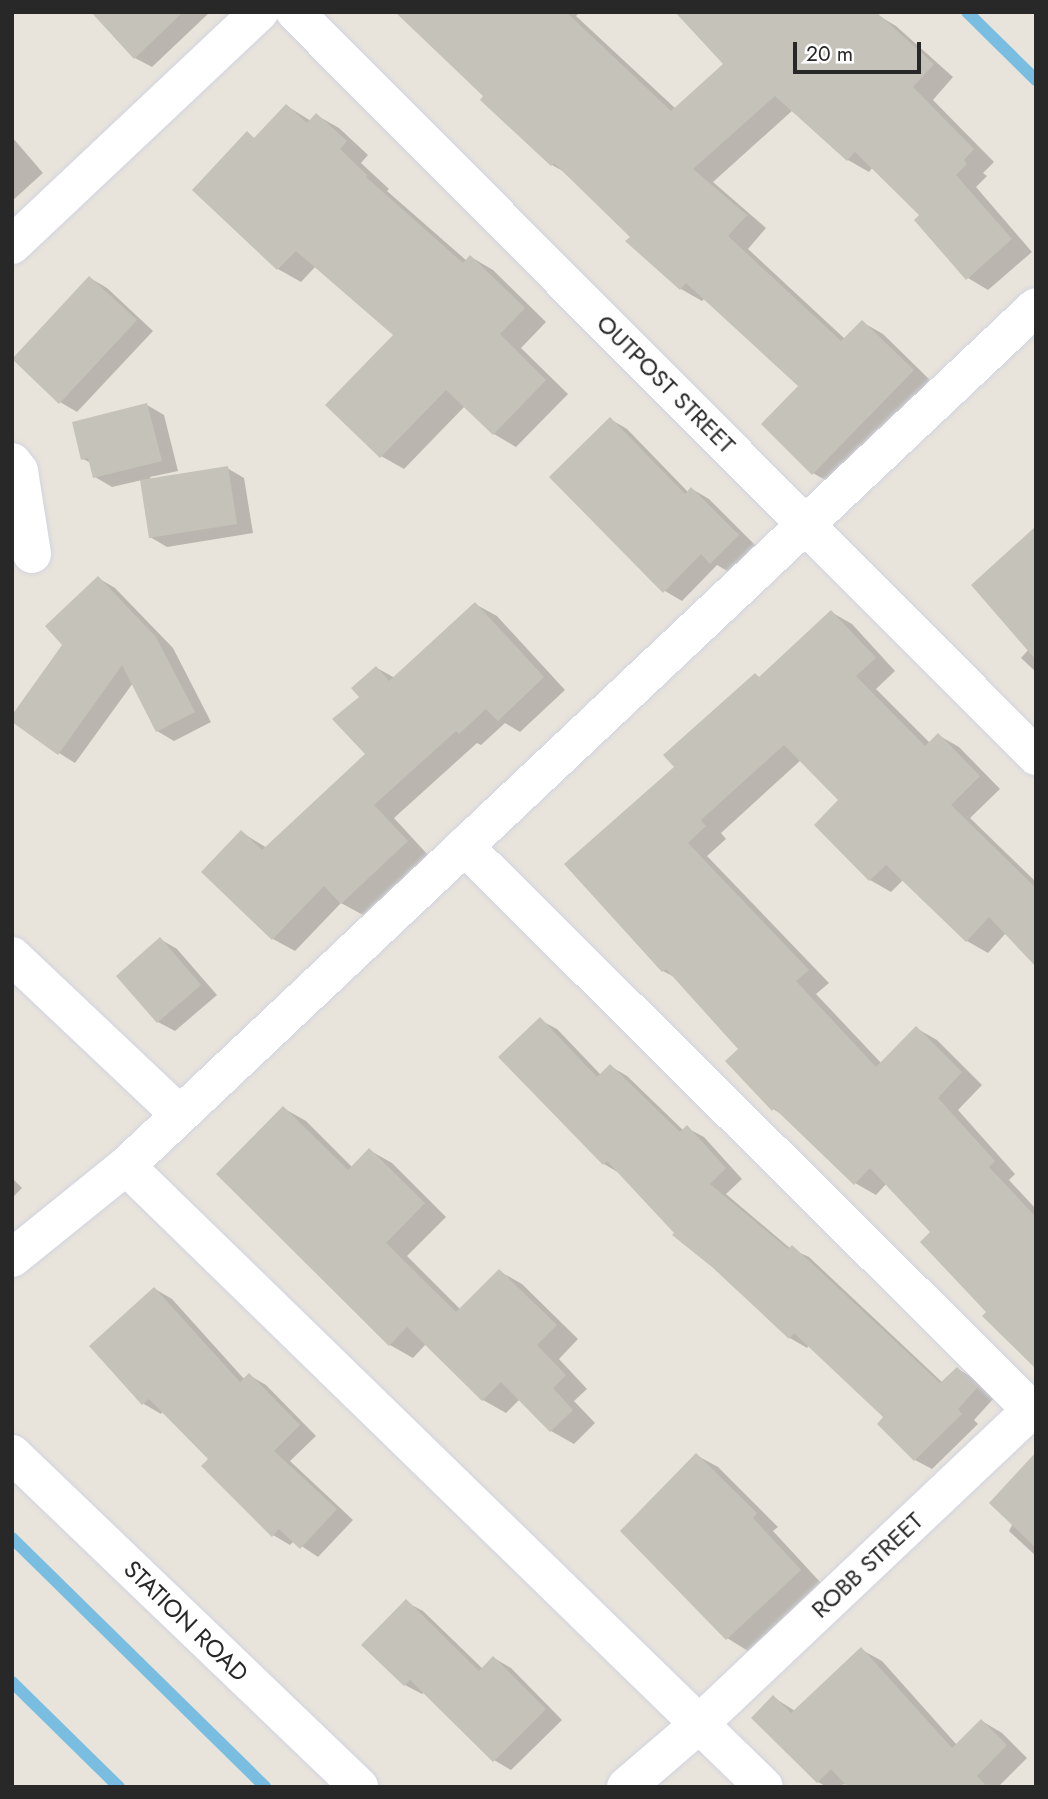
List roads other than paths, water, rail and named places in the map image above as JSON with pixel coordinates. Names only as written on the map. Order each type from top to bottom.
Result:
[{"type":"street","points":[[12,245],[260,12]]},
{"type":"street","name":"OUTPOST STREET","points":[[295,12],[1036,756]]},
{"type":"street","points":[[12,1258],[126,1166],[1036,307]]},
{"type":"street","points":[[12,463],[19,471],[32,554]]},
{"type":"street","points":[[464,846],[1034,1410]]},
{"type":"street","points":[[12,956],[180,1115]]},
{"type":"street","points":[[126,1166],[764,1787]]},
{"type":"street","name":"ROBB STREET","points":[[626,1787],[698,1725],[1034,1410]]},
{"type":"street","name":"STATION ROAD","points":[[12,1454],[359,1787]]},
{"type":"waterway","points":[[967,12],[1036,80]]},
{"type":"waterway","points":[[12,1538],[265,1787]]},
{"type":"waterway","points":[[12,1682],[119,1787]]}]
